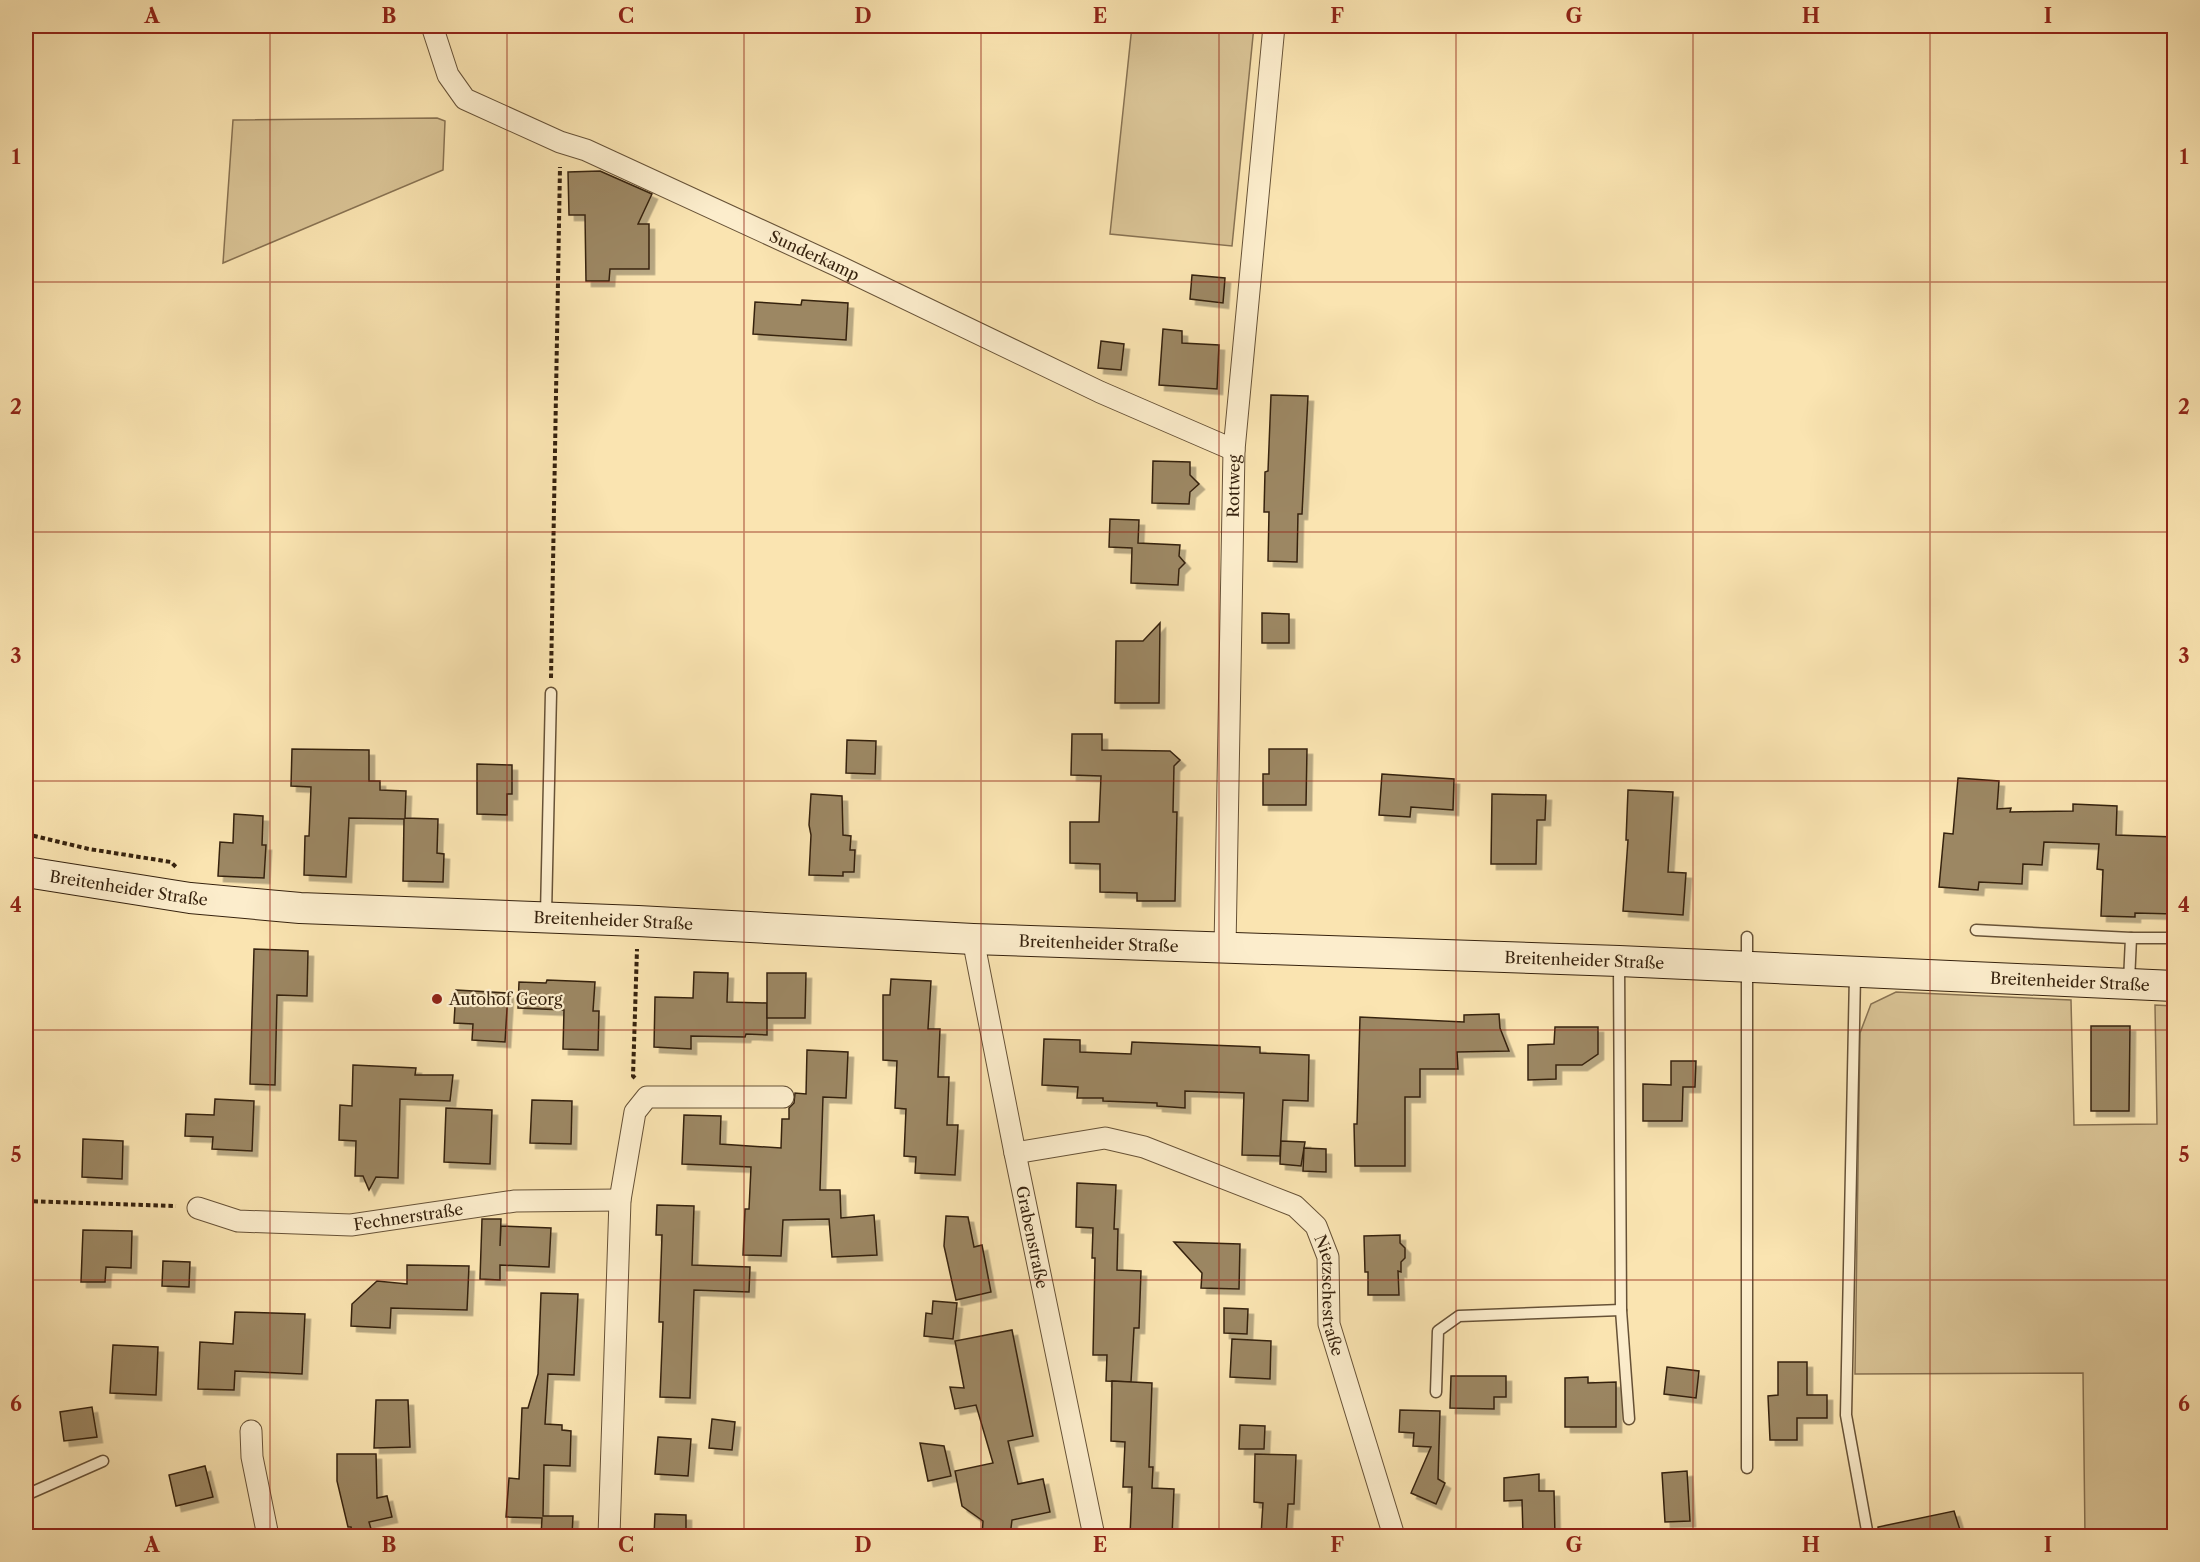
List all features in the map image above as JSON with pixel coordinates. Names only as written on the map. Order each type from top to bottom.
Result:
[{"type":"street","name":"Sunderkamp","points":[[432,26],[448,75],[465,99],[560,142],[597,155],[828,261],[1100,392],[1234,450]]},
{"type":"street","name":"Rottweg","points":[[1225,948],[1234,450],[1274,26]]},
{"type":"street","name":"Breitenheider Straße","points":[[26,872],[46,877],[190,898],[300,908],[638,921],[973,939],[1619,961],[2175,986]]},
{"type":"street","name":"Grabenstraße","points":[[973,939],[1094,1536]]},
{"type":"street","points":[[609,1536],[620,1200],[635,1112],[647,1097],[783,1097]]},
{"type":"street","name":"Nietzschestraße","points":[[1015,1153],[1104,1138],[1144,1147],[1295,1206],[1316,1226],[1328,1257],[1329,1324],[1394,1536]]},
{"type":"street","name":"Fechnerstraße","points":[[198,1208],[238,1221],[351,1225],[515,1201],[620,1200]]},
{"type":"street","points":[[251,1431],[252,1457],[268,1536]]},
{"type":"lane","points":[[546,917],[551,693]]},
{"type":"lane","points":[[1976,930],[2175,938]]},
{"type":"lane","points":[[1747,937],[1747,1468]]},
{"type":"lane","points":[[2129,984],[2131,938]]},
{"type":"lane","points":[[1619,961],[1621,1310],[1629,1419]]},
{"type":"lane","points":[[1856,972],[1846,1415],[1868,1536]]},
{"type":"lane","points":[[1436,1392],[1438,1331],[1459,1316],[1621,1310]]},
{"type":"lane","points":[[26,1495],[103,1461]]},
{"type":"path","points":[[551,693],[560,142]]},
{"type":"path","points":[[26,834],[89,849],[171,862],[178,868]]},
{"type":"path","points":[[638,921],[633,1076],[647,1097]]},
{"type":"path","points":[[26,1201],[198,1208]]},
{"type":"shaded area","points":[[1132,26],[1254,26],[1232,246],[1110,234]]},
{"type":"shaded area","points":[[437,118],[445,121],[443,170],[223,263],[233,120]]},
{"type":"shaded area","points":[[1896,992],[2071,1000],[2074,1125],[2157,1124],[2155,1005],[2174,1006],[2174,1536],[2085,1536],[2083,1373],[1855,1374],[1860,1033],[1871,1004]]},
{"type":"building","points":[[600,171],[652,194],[638,224],[649,224],[649,269],[610,269],[609,281],[586,281],[585,215],[569,215],[568,172]]},
{"type":"building","points":[[1192,275],[1225,278],[1223,303],[1190,299]]},
{"type":"building","points":[[802,300],[848,303],[846,340],[753,334],[755,302],[801,305]]},
{"type":"building","points":[[1163,329],[1182,331],[1182,343],[1219,345],[1217,389],[1159,385]]},
{"type":"building","points":[[1101,341],[1124,344],[1121,370],[1098,368]]},
{"type":"building","points":[[1271,395],[1308,396],[1302,514],[1298,514],[1297,562],[1268,561],[1269,512],[1264,512]]},
{"type":"building","points":[[1153,461],[1190,462],[1190,475],[1199,484],[1190,492],[1189,504],[1152,503]]},
{"type":"building","points":[[1110,519],[1139,520],[1138,543],[1180,545],[1179,556],[1185,563],[1179,569],[1178,585],[1131,583],[1132,548],[1109,547]]},
{"type":"building","points":[[1262,613],[1289,614],[1289,643],[1262,643]]},
{"type":"building","points":[[1160,623],[1159,703],[1115,703],[1116,641],[1143,641]]},
{"type":"building","points":[[1072,734],[1102,734],[1102,750],[1170,751],[1180,760],[1174,766],[1173,812],[1177,812],[1175,901],[1137,901],[1137,893],[1100,892],[1100,864],[1070,863],[1070,822],[1099,822],[1101,776],[1071,775]]},
{"type":"building","points":[[847,740],[876,741],[875,774],[846,773]]},
{"type":"building","points":[[292,749],[369,750],[369,781],[380,781],[380,790],[406,791],[405,818],[438,819],[437,853],[444,854],[443,882],[403,881],[404,819],[349,818],[346,877],[304,875],[305,836],[309,836],[311,787],[291,786]]},
{"type":"building","points":[[1269,749],[1307,749],[1306,805],[1263,805],[1263,774],[1269,774]]},
{"type":"building","points":[[477,764],[512,765],[512,794],[507,794],[507,815],[477,814]]},
{"type":"building","points":[[1382,774],[1454,779],[1453,810],[1411,807],[1410,817],[1379,815]]},
{"type":"building","points":[[1958,778],[1999,781],[1997,809],[2011,808],[2010,812],[2073,811],[2073,804],[2117,806],[2116,835],[2175,837],[2175,914],[2135,913],[2135,917],[2101,916],[2103,870],[2097,869],[2099,844],[2044,842],[2042,865],[2023,864],[2022,884],[1979,882],[1978,890],[1939,887],[1944,833],[1953,834]]},
{"type":"building","points":[[1628,790],[1673,792],[1668,872],[1686,873],[1683,915],[1623,911],[1628,840],[1626,840]]},
{"type":"building","points":[[811,794],[842,796],[843,835],[851,836],[850,850],[855,850],[854,872],[843,872],[843,876],[809,875]]},
{"type":"building","points":[[1492,794],[1546,795],[1545,820],[1537,820],[1536,864],[1491,864]]},
{"type":"building","points":[[234,814],[263,816],[262,845],[266,845],[264,878],[218,876],[220,842],[233,843]]},
{"type":"building","points":[[254,949],[308,951],[307,996],[277,995],[275,1085],[250,1084]]},
{"type":"building","points":[[694,972],[728,973],[727,1002],[767,1003],[767,1035],[691,1036],[691,1049],[654,1047],[655,997],[693,998]]},
{"type":"building","points":[[767,973],[806,973],[805,1018],[767,1018]]},
{"type":"building","points":[[891,979],[931,981],[928,1029],[940,1029],[938,1077],[949,1077],[947,1125],[958,1125],[955,1175],[915,1173],[916,1157],[904,1156],[906,1109],[895,1108],[897,1061],[883,1060],[883,995],[890,995]]},
{"type":"building","points":[[547,980],[595,982],[593,1011],[599,1011],[598,1050],[563,1049],[564,1010],[518,1008],[519,982],[546,983]]},
{"type":"building","points":[[456,990],[508,993],[505,1042],[472,1040],[473,1024],[454,1023]]},
{"type":"building","points":[[1499,1014],[1500,1028],[1509,1051],[1457,1052],[1458,1069],[1420,1069],[1420,1097],[1405,1097],[1405,1166],[1355,1166],[1354,1124],[1357,1124],[1360,1017],[1464,1022],[1464,1015]]},
{"type":"building","points":[[2091,1026],[2130,1026],[2129,1111],[2091,1111]]},
{"type":"building","points":[[1555,1027],[1598,1027],[1598,1054],[1582,1065],[1556,1065],[1556,1079],[1528,1080],[1528,1045],[1554,1044]]},
{"type":"building","points":[[1044,1039],[1080,1040],[1080,1052],[1131,1054],[1132,1042],[1260,1047],[1260,1053],[1309,1055],[1308,1101],[1283,1100],[1280,1156],[1242,1155],[1244,1093],[1185,1091],[1185,1108],[1157,1106],[1157,1103],[1103,1101],[1103,1098],[1077,1098],[1078,1087],[1042,1085]]},
{"type":"building","points":[[807,1050],[848,1052],[846,1098],[823,1097],[820,1190],[840,1190],[841,1218],[874,1215],[877,1255],[832,1257],[829,1219],[783,1220],[781,1256],[743,1255],[745,1209],[749,1209],[751,1167],[682,1164],[684,1115],[721,1116],[720,1144],[781,1148],[782,1119],[789,1119],[789,1108],[794,1103],[795,1093],[806,1094]]},
{"type":"building","points":[[1671,1061],[1696,1061],[1695,1087],[1683,1087],[1682,1121],[1643,1121],[1643,1084],[1671,1085]]},
{"type":"building","points":[[353,1065],[416,1068],[415,1075],[453,1075],[450,1101],[400,1099],[398,1178],[376,1177],[369,1190],[363,1176],[355,1176],[356,1141],[339,1140],[340,1105],[352,1106]]},
{"type":"building","points":[[215,1099],[254,1101],[252,1151],[212,1149],[213,1137],[185,1136],[186,1114],[214,1115]]},
{"type":"building","points":[[532,1100],[572,1101],[571,1144],[530,1143]]},
{"type":"building","points":[[446,1108],[492,1110],[490,1164],[444,1162]]},
{"type":"building","points":[[83,1139],[123,1141],[122,1179],[82,1177]]},
{"type":"building","points":[[1281,1141],[1305,1142],[1301,1166],[1280,1164]]},
{"type":"building","points":[[1304,1148],[1326,1149],[1326,1172],[1303,1171]]},
{"type":"building","points":[[1077,1183],[1116,1185],[1114,1229],[1118,1229],[1117,1270],[1141,1271],[1139,1328],[1134,1328],[1131,1382],[1106,1381],[1107,1355],[1093,1355],[1095,1258],[1092,1258],[1093,1228],[1076,1227]]},
{"type":"building","points":[[657,1205],[694,1206],[692,1265],[750,1267],[749,1292],[694,1290],[690,1398],[660,1397],[663,1322],[659,1322],[662,1235],[656,1235]]},
{"type":"building","points":[[946,1216],[968,1217],[974,1247],[982,1245],[991,1292],[956,1300],[944,1246]]},
{"type":"building","points":[[482,1219],[501,1219],[500,1246],[501,1226],[551,1228],[549,1267],[500,1265],[500,1280],[480,1279]]},
{"type":"building","points":[[83,1230],[132,1231],[131,1268],[106,1267],[105,1282],[81,1282]]},
{"type":"building","points":[[1400,1235],[1400,1243],[1405,1248],[1405,1258],[1401,1262],[1401,1272],[1398,1271],[1399,1295],[1368,1295],[1364,1236]]},
{"type":"building","points":[[1174,1242],[1240,1244],[1239,1289],[1201,1288],[1202,1273]]},
{"type":"building","points":[[163,1261],[190,1262],[189,1287],[162,1286]]},
{"type":"building","points":[[407,1265],[469,1266],[467,1310],[391,1308],[390,1328],[351,1326],[352,1304],[377,1281],[407,1284]]},
{"type":"building","points":[[541,1293],[578,1294],[574,1375],[548,1374],[545,1424],[562,1425],[562,1430],[571,1431],[570,1466],[544,1465],[543,1516],[573,1516],[572,1536],[541,1536],[542,1518],[506,1517],[509,1478],[519,1479],[522,1408],[528,1408],[538,1374]]},
{"type":"building","points":[[933,1301],[957,1303],[953,1339],[924,1336],[926,1313],[932,1314]]},
{"type":"building","points":[[1224,1308],[1248,1309],[1247,1334],[1224,1333]]},
{"type":"building","points":[[235,1312],[305,1314],[302,1374],[235,1371],[234,1390],[198,1389],[200,1342],[233,1344]]},
{"type":"building","points":[[1012,1330],[1033,1436],[1008,1441],[1018,1484],[1043,1479],[1050,1512],[1012,1520],[1010,1536],[982,1536],[983,1521],[962,1506],[955,1471],[993,1463],[976,1405],[955,1409],[950,1387],[964,1388],[955,1341]]},
{"type":"building","points":[[1232,1339],[1271,1341],[1270,1379],[1230,1377]]},
{"type":"building","points":[[113,1345],[158,1347],[156,1395],[110,1393]]},
{"type":"building","points":[[1778,1362],[1807,1362],[1807,1395],[1827,1395],[1827,1418],[1797,1418],[1797,1440],[1770,1440],[1768,1396],[1778,1395]]},
{"type":"building","points":[[1667,1367],[1699,1371],[1696,1398],[1664,1394]]},
{"type":"building","points":[[1451,1376],[1506,1376],[1506,1397],[1494,1397],[1494,1409],[1450,1408]]},
{"type":"building","points":[[1588,1377],[1588,1383],[1616,1382],[1616,1427],[1565,1427],[1565,1378]]},
{"type":"building","points":[[1112,1381],[1152,1383],[1149,1467],[1153,1467],[1152,1488],[1174,1489],[1172,1536],[1130,1536],[1132,1487],[1123,1487],[1125,1442],[1111,1441]]},
{"type":"building","points":[[376,1400],[408,1400],[410,1447],[374,1448]]},
{"type":"building","points":[[92,1407],[97,1437],[64,1441],[60,1412]]},
{"type":"building","points":[[1400,1410],[1440,1411],[1438,1479],[1445,1483],[1436,1504],[1411,1493],[1431,1447],[1413,1446],[1414,1433],[1399,1432]]},
{"type":"building","points":[[712,1419],[735,1422],[732,1450],[709,1448]]},
{"type":"building","points":[[1240,1425],[1265,1426],[1264,1449],[1239,1449]]},
{"type":"building","points":[[658,1437],[691,1439],[688,1476],[655,1474]]},
{"type":"building","points":[[920,1443],[944,1446],[951,1476],[928,1481]]},
{"type":"building","points":[[337,1454],[376,1454],[377,1498],[387,1496],[392,1517],[369,1522],[373,1536],[353,1536],[351,1527],[348,1527],[337,1481]]},
{"type":"building","points":[[1255,1454],[1296,1455],[1294,1504],[1288,1504],[1286,1536],[1261,1536],[1263,1503],[1254,1502]]},
{"type":"building","points":[[205,1466],[213,1497],[176,1506],[169,1475]]},
{"type":"building","points":[[1687,1471],[1690,1521],[1665,1522],[1662,1473]]},
{"type":"building","points":[[1539,1474],[1539,1491],[1554,1491],[1555,1536],[1523,1536],[1522,1500],[1504,1501],[1504,1478]]},
{"type":"building","points":[[1954,1511],[1962,1536],[1879,1536],[1878,1527]]},
{"type":"building","points":[[655,1514],[686,1515],[686,1536],[654,1536]]},
{"type":"place","name":"Autohof Georg","points":[[437,999]]}]
